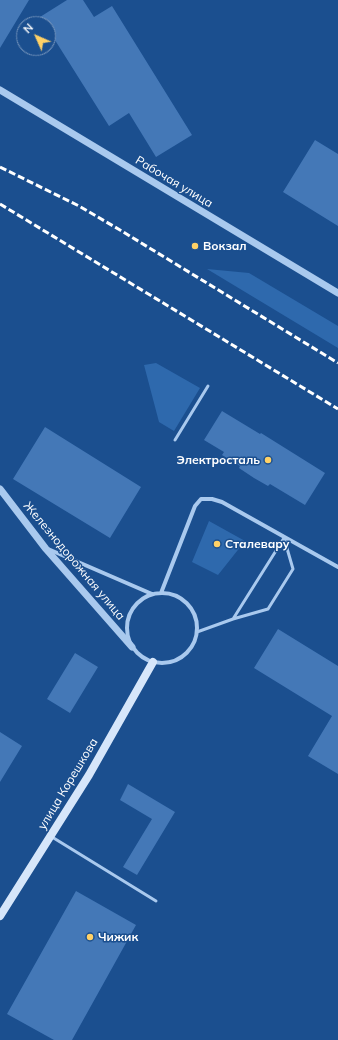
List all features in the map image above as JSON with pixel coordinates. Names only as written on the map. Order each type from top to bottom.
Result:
[{"type":"main road","name":"улица Корешкова","points":[[0,916],[89,775],[153,662]]},
{"type":"street","name":"Рабочая улица","points":[[0,90],[338,293]]},
{"type":"street","name":"Железнодорожная улица","points":[[0,489],[46,549],[132,647]]},
{"type":"street","points":[[161,593],[195,506],[202,499],[212,499],[222,502],[338,567]]},
{"type":"street","points":[[46,549],[152,594]]},
{"type":"street","points":[[161,593],[171,594],[180,598],[188,605],[196,622],[197,632],[194,642],[182,657],[173,662],[153,662],[145,659],[137,654],[128,638],[128,620],[136,604],[152,594],[161,593]]},
{"type":"lane","points":[[175,440],[208,386]]},
{"type":"lane","points":[[233,619],[284,538]]},
{"type":"lane","points":[[197,632],[233,619],[268,609],[293,569],[284,538]]},
{"type":"lane","points":[[51,836],[156,901]]},
{"type":"shaded area","points":[[207,269],[249,273],[338,326],[338,348]]},
{"type":"shaded area","points":[[156,363],[200,388],[174,431],[159,422],[144,365]]},
{"type":"shaded area","points":[[209,521],[245,541],[218,575],[192,562]]},
{"type":"building","points":[[0,0],[29,0],[19,16],[16,16],[16,22],[0,48]]},
{"type":"building","points":[[67,0],[83,0],[94,17],[112,6],[192,135],[156,157],[129,113],[109,126],[56,42],[56,16],[42,16]]},
{"type":"building","points":[[315,140],[338,154],[338,226],[283,192]]},
{"type":"building","name":"Электросталь","points":[[222,411],[260,434],[261,433],[325,473],[305,505],[270,484],[268,486],[254,478],[239,468],[240,466],[222,455],[224,452],[204,440]]},
{"type":"building","points":[[45,427],[141,487],[110,538],[13,479]]},
{"type":"building","points":[[278,629],[338,666],[338,774],[308,756],[332,716],[254,668]]},
{"type":"building","points":[[75,653],[98,667],[70,713],[47,699]]},
{"type":"building","points":[[0,732],[22,746],[0,782]]},
{"type":"building","points":[[128,784],[175,812],[137,875],[123,867],[152,819],[120,800]]},
{"type":"building","points":[[76,891],[136,925],[72,1040],[54,1040],[7,1014]]},
{"type":"railway","points":[[0,167],[79,206],[338,363]]},
{"type":"railway","points":[[0,204],[338,409]]},
{"type":"place","name":"Вокзал","points":[[195,246]]},
{"type":"place","name":"Электросталь","points":[[268,460]]},
{"type":"place","name":"Сталевару","points":[[217,544]]},
{"type":"place","name":"Чижик","points":[[90,937]]}]
